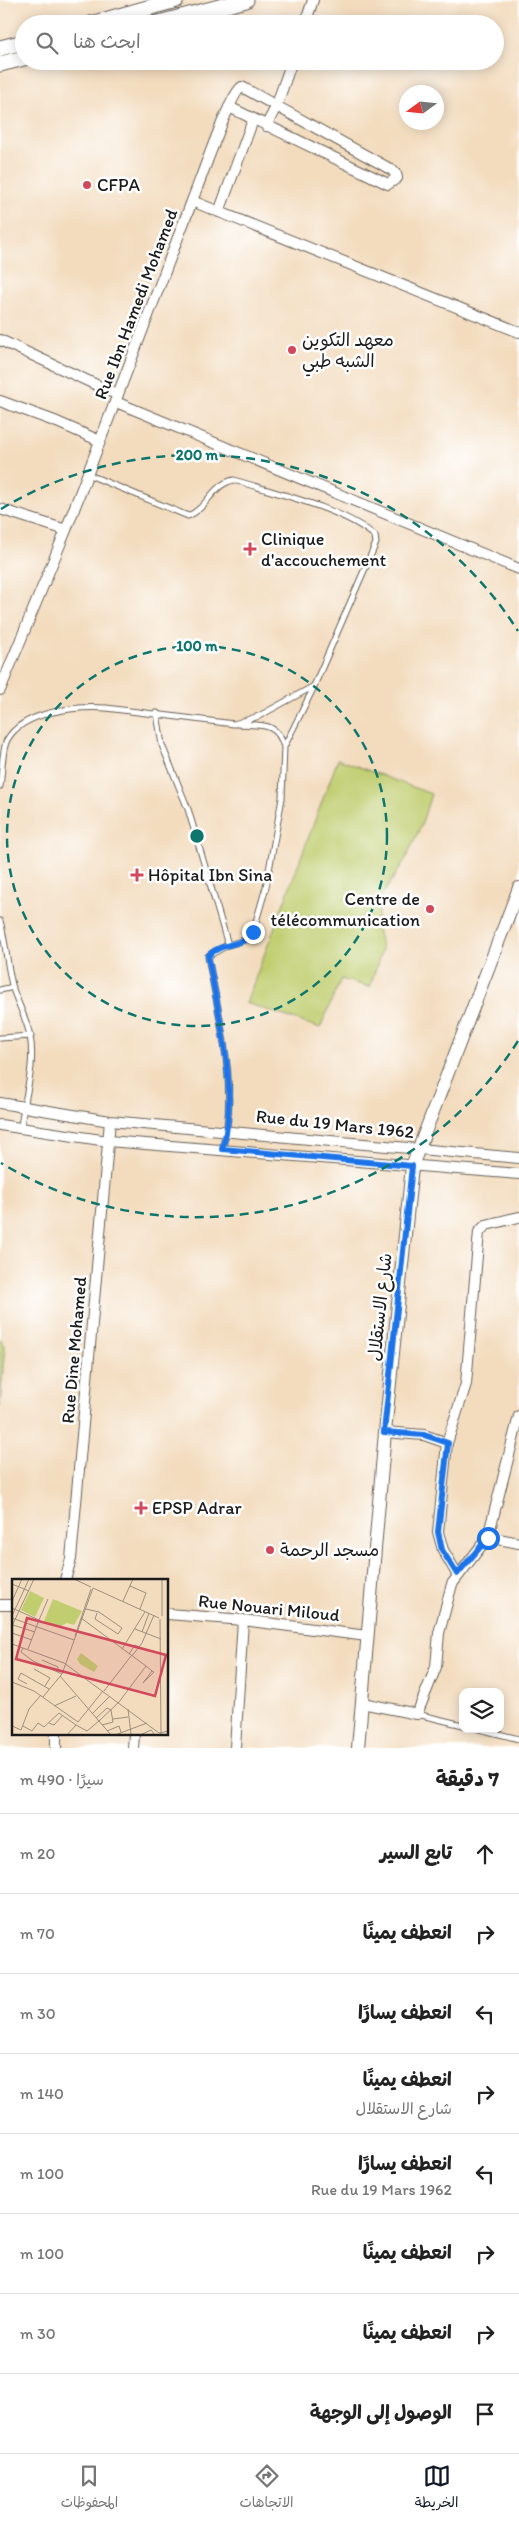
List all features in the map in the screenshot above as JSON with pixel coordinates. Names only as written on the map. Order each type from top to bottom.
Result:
[{"type":"main road","points":[[123,15],[176,0]]},
{"type":"main road","points":[[190,15],[246,0]]},
{"type":"main road","points":[[0,48],[15,44]]},
{"type":"main road","points":[[0,64],[15,60]]},
{"type":"street","points":[[308,15],[313,0]]},
{"type":"street","points":[[266,126],[276,107],[289,70]]},
{"type":"street","points":[[192,201],[229,107],[238,89],[242,87],[392,170],[398,176],[396,180],[388,184],[229,107]]},
{"type":"street","points":[[219,212],[253,120]]},
{"type":"street","name":"Rue Ibn Hamedi Mohamed","points":[[0,690],[66,530],[192,201],[519,332]]},
{"type":"street","points":[[0,340],[117,398],[519,570]]},
{"type":"street","points":[[0,402],[57,422],[100,441]]},
{"type":"street","points":[[0,509],[66,530]]},
{"type":"street","name":"شارع الاستقلال","points":[[358,1748],[384,1432],[412,1166],[519,888]]},
{"type":"street","name":"Rue du 19 Mars 1962","points":[[0,1104],[23,1105],[110,1121],[228,1130],[519,1158]]},
{"type":"street","name":"Rue Dine Mohamed","points":[[65,1579],[72,1549],[110,1121]]},
{"type":"street","name":"Rue du 19 Mars 1962","points":[[0,1125],[108,1141],[519,1174]]},
{"type":"street","points":[[457,1574],[442,1550],[438,1532],[448,1443],[466,1384],[479,1232],[483,1227],[494,1222],[519,1217]]},
{"type":"street","points":[[362,1703],[417,1714],[436,1667],[444,1606],[457,1574],[488,1538],[519,1416]]},
{"type":"street","points":[[384,1432],[424,1435],[448,1443]]},
{"type":"street","points":[[488,1538],[519,1543]]},
{"type":"street","name":"Rue Nouari Miloud","points":[[169,1614],[243,1620],[367,1636]]},
{"type":"street","points":[[235,1748],[243,1620]]},
{"type":"lane","points":[[87,474],[188,516],[202,506],[221,484],[234,480],[330,511],[368,529],[375,536],[376,543],[314,686],[284,747]]},
{"type":"lane","points":[[234,724],[259,716],[314,686]]},
{"type":"lane","points":[[0,786],[6,740],[19,727],[54,712],[86,707],[157,713],[234,724],[270,726],[281,736],[284,747],[282,798],[266,887],[253,932],[248,939],[228,945],[208,956],[230,1094],[228,1130],[222,1149]]},
{"type":"lane","points":[[157,713],[162,745],[188,809],[228,945]]},
{"type":"lane","points":[[0,921],[7,948],[12,987],[30,1036],[30,1088],[23,1105],[21,1127]]},
{"type":"lane","points":[[0,990],[12,987]]},
{"type":"lane","points":[[0,1038],[30,1036]]},
{"type":"lane","points":[[417,1714],[459,1724]]},
{"type":"lane","points":[[495,1733],[519,1739]]},
{"type":"green space","points":[[338,759],[431,794],[421,826],[405,860],[379,900],[377,929],[382,949],[370,987],[341,979],[320,1028],[246,1003]]},
{"type":"green space","points":[[0,1339],[5,1345],[0,1406]]},
{"type":"place","name":"CFPA","points":[[87,185]]},
{"type":"place","name":"معهد التكوين الشبه طبي","points":[[292,350]]},
{"type":"place","name":"Clinique d'accouchement","points":[[250,549]]},
{"type":"place","name":"Hôpital Ibn Sina","points":[[137,875]]},
{"type":"place","name":"Centre de télécommunication","points":[[430,909]]},
{"type":"place","name":"EPSP Adrar","points":[[141,1508]]},
{"type":"place","name":"مسجد الرحمة","points":[[270,1550]]},
{"type":"route","points":[[253,932],[248,939],[211,952],[208,956],[230,1094],[228,1130],[222,1149],[412,1166],[384,1432],[424,1435],[448,1443],[438,1532],[442,1550],[457,1574],[488,1538]]}]
